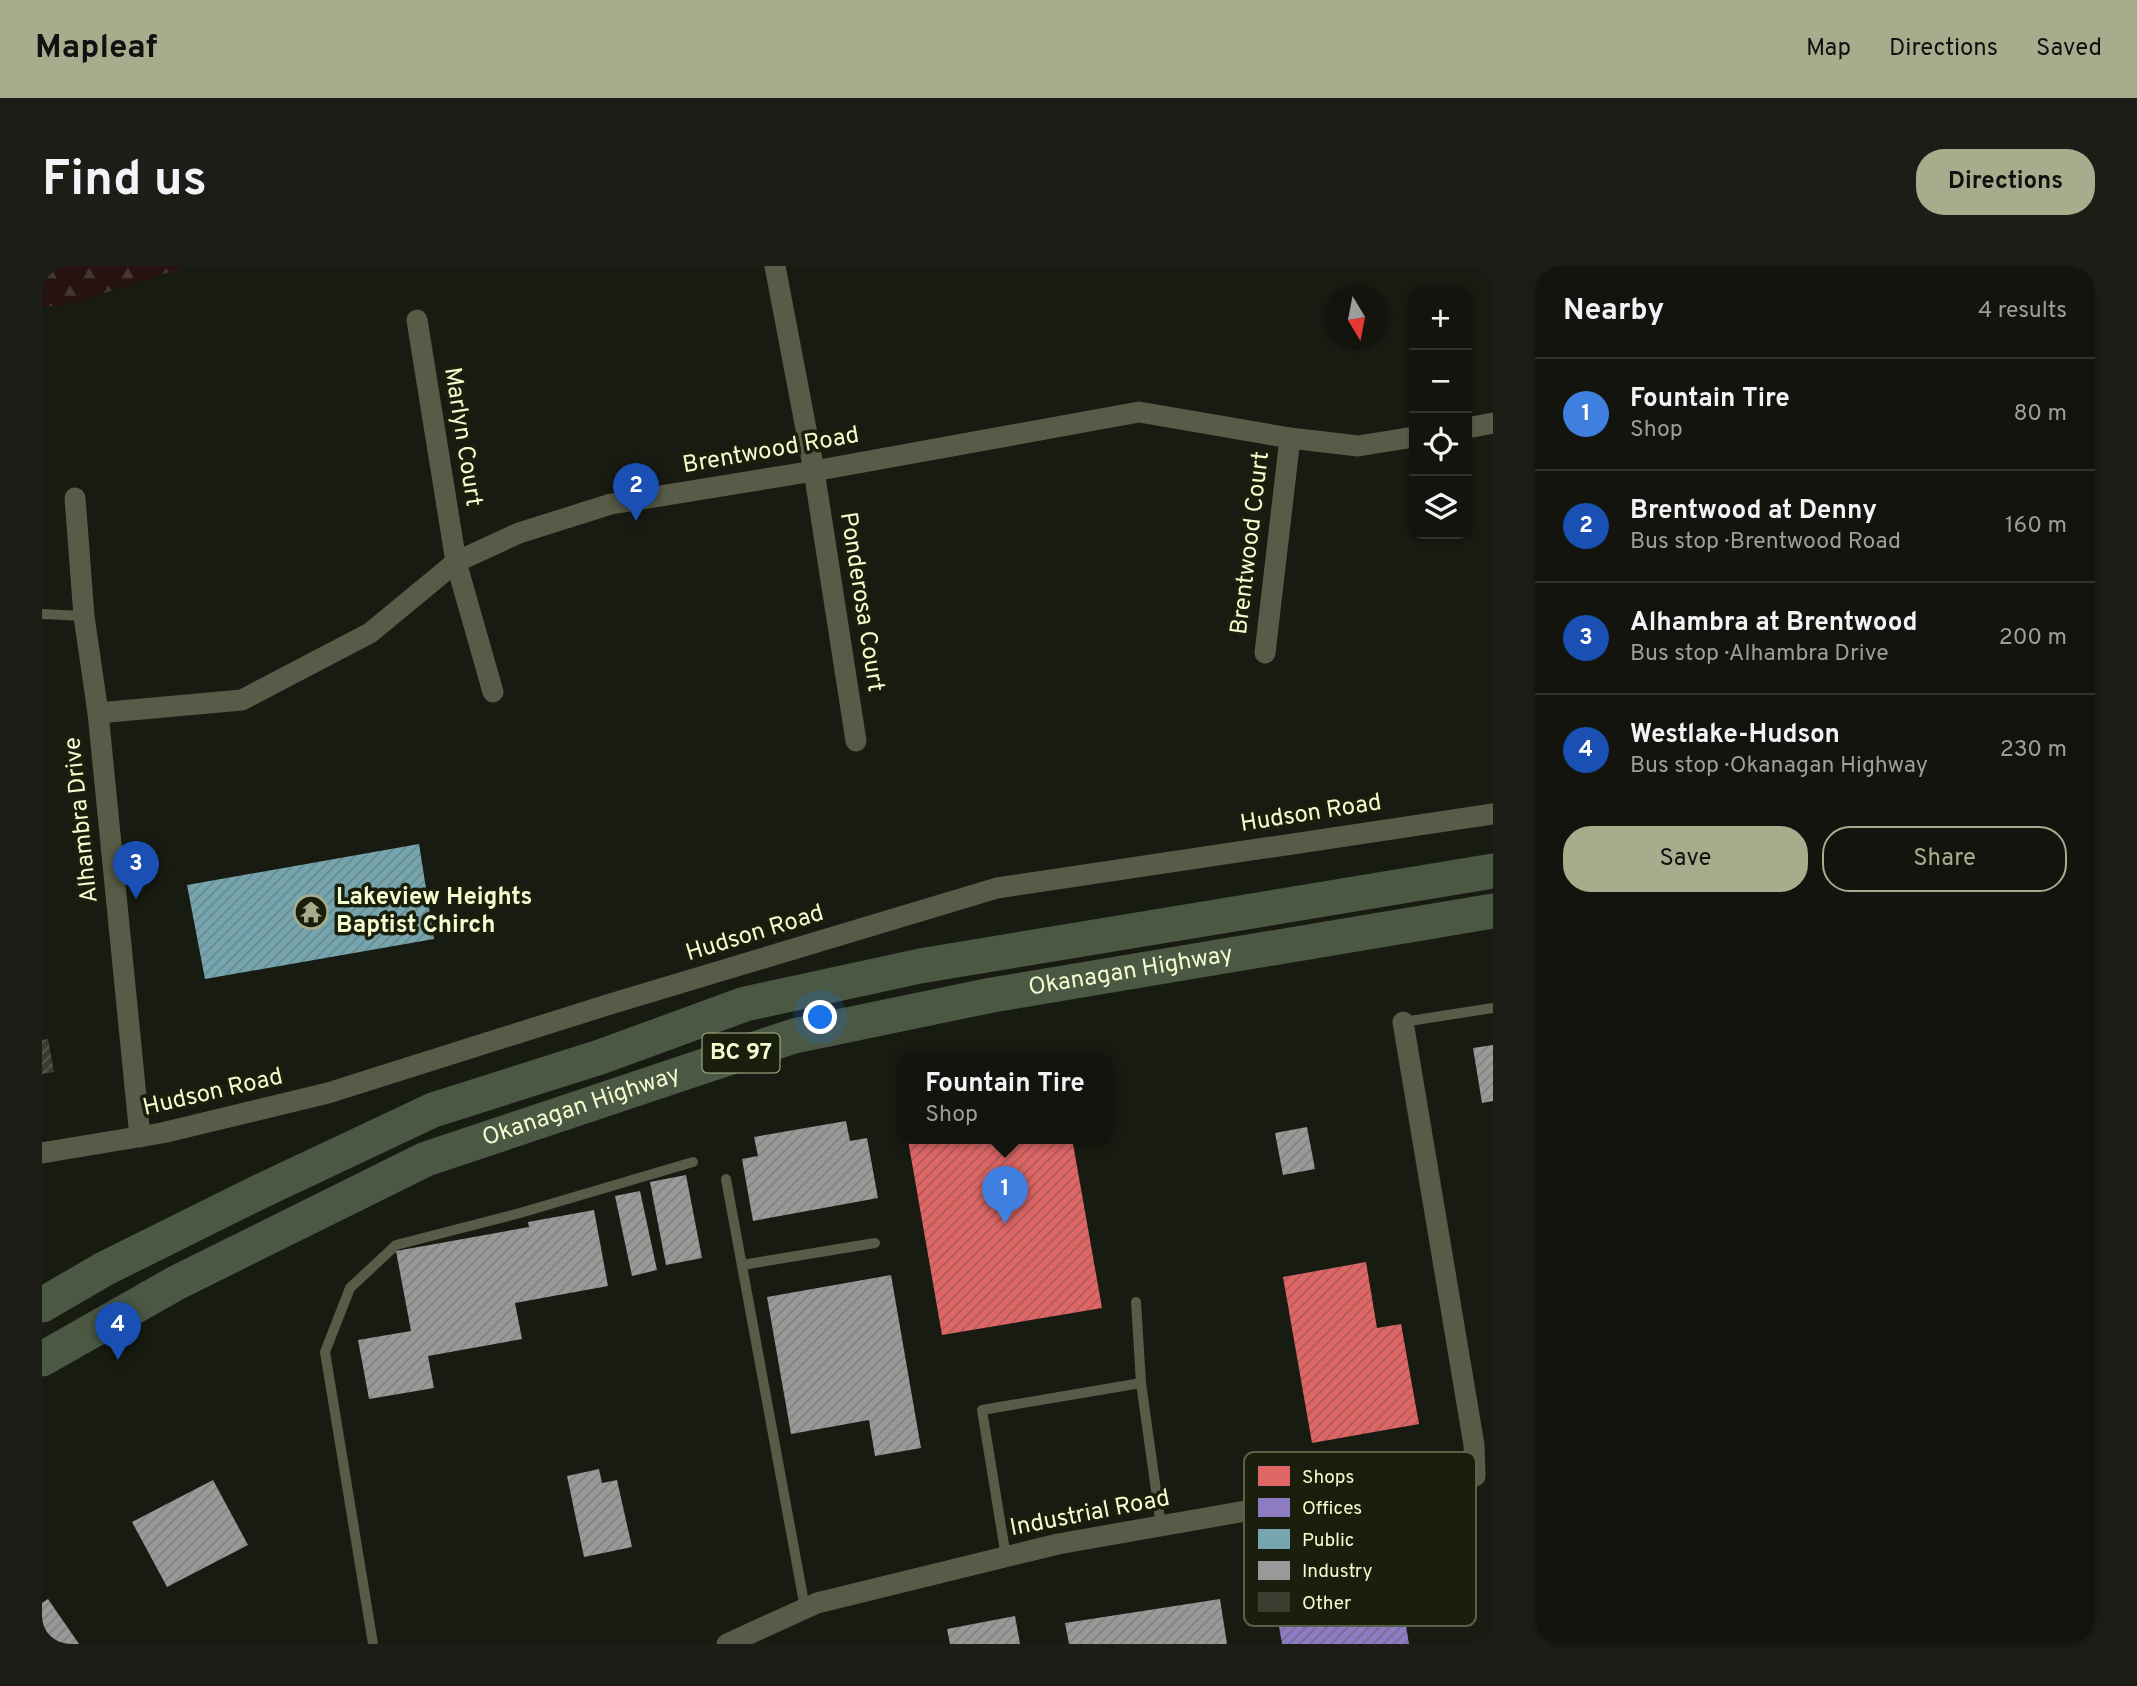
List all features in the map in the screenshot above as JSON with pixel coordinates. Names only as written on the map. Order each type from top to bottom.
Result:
[{"type":"highway","name":"Okanagan Highway","points":[[42,1305],[104,1269],[433,1110],[600,1057],[746,1004],[920,966],[1493,871]]},
{"type":"highway","name":"Okanagan Highway","points":[[42,1359],[176,1283],[426,1159],[794,1036],[992,995],[1493,911]]},
{"type":"street","name":"Ponderosa Court","points":[[775,266],[814,471],[856,741]]},
{"type":"street","name":"Marlyn Court","points":[[417,320],[456,562],[493,692]]},
{"type":"street","name":"Brentwood Road","points":[[98,713],[242,700],[370,633],[456,562],[519,533],[611,504],[814,471],[1139,412],[1290,438],[1358,446],[1409,438]]},
{"type":"street","points":[[1472,427],[1493,423]]},
{"type":"street","name":"Brentwood Court","points":[[1265,653],[1290,438]]},
{"type":"street","name":"Alhambra Drive","points":[[75,498],[84,616],[98,713],[139,1137]]},
{"type":"street","name":"Hudson Road","points":[[42,1153],[139,1137],[328,1093],[620,1001],[997,888],[1493,814]]},
{"type":"street","name":"Industrial Road","points":[[1403,1022],[1474,1452]]},
{"type":"street","name":"Industrial Road","points":[[727,1644],[817,1603],[1058,1544],[1244,1511]]},
{"type":"lane","points":[[42,614],[84,616]]},
{"type":"lane","points":[[1403,1022],[1493,1008]]},
{"type":"lane","points":[[373,1644],[325,1352],[349,1288],[396,1245],[520,1213],[693,1162]]},
{"type":"lane","points":[[726,1179],[806,1608]]},
{"type":"lane","points":[[741,1265],[874,1243]]},
{"type":"lane","points":[[1136,1302],[1142,1383],[1161,1526]]},
{"type":"lane","points":[[1006,1557],[982,1410],[1142,1383]]},
{"type":"green space","points":[[42,266],[188,266],[68,305],[42,307]]},
{"type":"building: Shops","points":[[909,1144],[1073,1144],[1102,1308],[942,1335]]},
{"type":"building: Shops","points":[[1366,1262],[1377,1328],[1401,1324],[1419,1424],[1312,1443],[1283,1277]]},
{"type":"building: Offices","points":[[1279,1626],[1406,1626],[1409,1644],[1282,1644]]},
{"type":"building: Public","name":"Lakeview Heights Baptist Chirch","points":[[419,844],[434,939],[205,979],[187,885]]},
{"type":"building: Industry","points":[[1493,1045],[1493,1101],[1482,1103],[1473,1048]]},
{"type":"building: Industry","points":[[846,1121],[850,1141],[867,1138],[878,1198],[753,1221],[742,1159],[758,1156],[754,1137]]},
{"type":"building: Industry","points":[[1307,1127],[1315,1169],[1283,1175],[1275,1133]]},
{"type":"building: Industry","points":[[686,1175],[702,1258],[666,1265],[650,1182]]},
{"type":"building: Industry","points":[[640,1191],[657,1270],[632,1276],[615,1196]]},
{"type":"building: Industry","points":[[594,1210],[608,1286],[515,1303],[522,1339],[428,1356],[434,1388],[369,1399],[358,1340],[411,1331],[396,1251],[529,1227],[528,1222]]},
{"type":"building: Industry","points":[[891,1275],[921,1448],[875,1456],[869,1420],[791,1434],[767,1297]]},
{"type":"building: Industry","points":[[599,1469],[602,1483],[617,1480],[632,1547],[584,1557],[567,1476]]},
{"type":"building: Industry","points":[[213,1480],[248,1545],[167,1587],[132,1522]]},
{"type":"building: Industry","points":[[48,1599],[79,1644],[42,1644],[42,1603]]},
{"type":"building: Industry","points":[[1220,1599],[1227,1644],[1069,1644],[1065,1623]]},
{"type":"building: Industry","points":[[1015,1616],[1020,1644],[950,1644],[947,1629]]},
{"type":"building: Other","points":[[48,1039],[54,1072],[42,1074],[42,1040]]},
{"type":"place","name":"Brentwood at Denny","points":[[636,521]]},
{"type":"place","name":"Alhambra at Brentwood","points":[[136,899]]},
{"type":"place","name":"Lakeview Heights Baptist Chirch","points":[[311,912]]},
{"type":"place","name":"Fountain Tire","points":[[1005,1224]]},
{"type":"place","name":"Westlake-Hudson","points":[[118,1360]]}]
